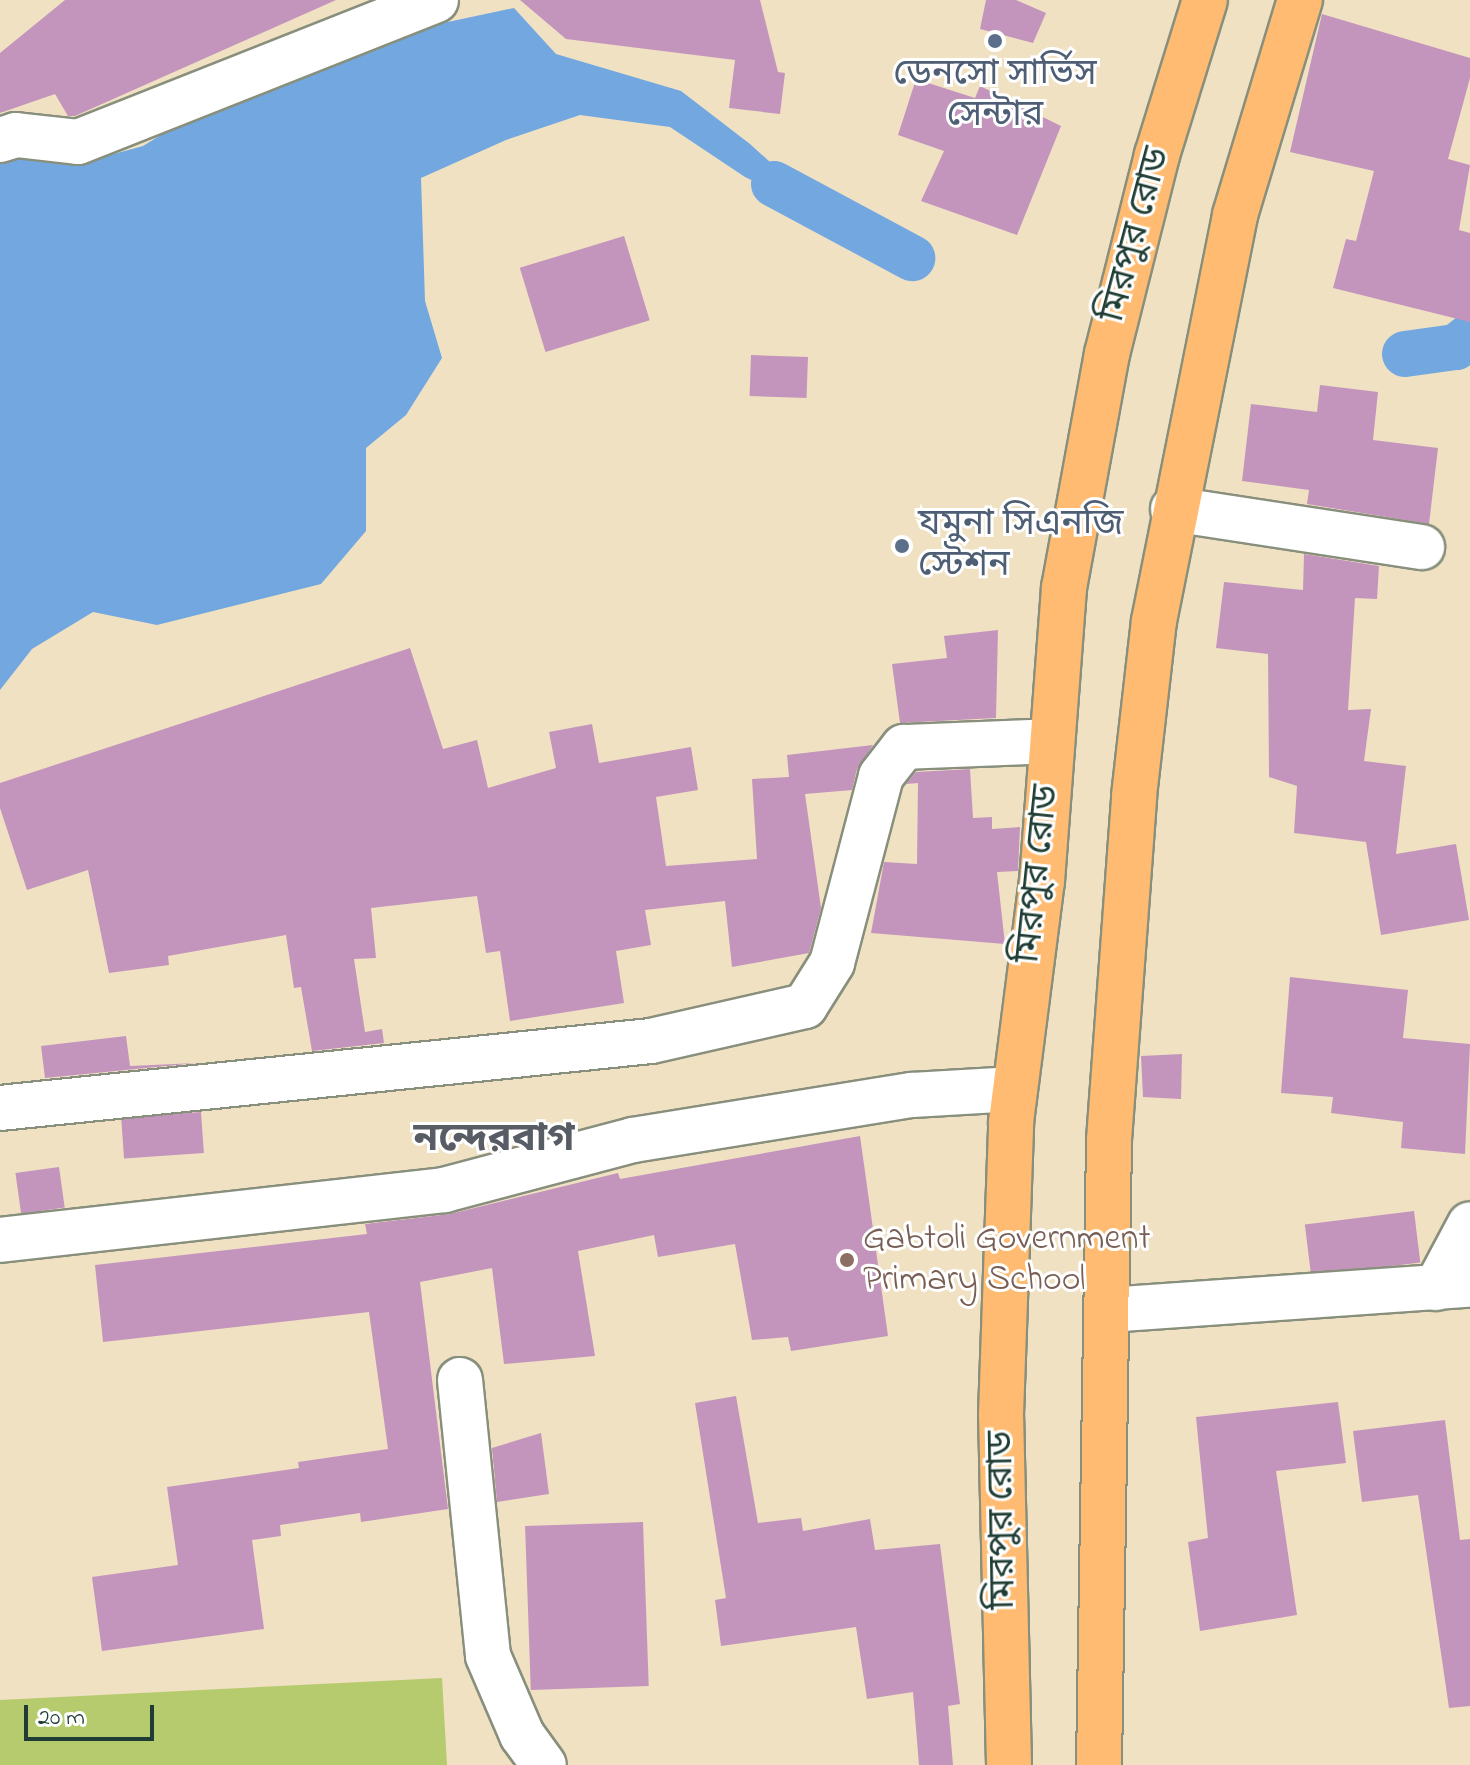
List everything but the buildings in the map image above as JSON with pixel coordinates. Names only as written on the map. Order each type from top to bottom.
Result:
[{"type":"highway","name":"মিরপুর রোড","points":[[1009,1765],[1001,1415],[1015,1089],[1042,881],[1064,588],[1107,354],[1157,155],[1205,0]]},
{"type":"highway","points":[[1099,1765],[1109,1140],[1134,796],[1154,621],[1173,509],[1235,215],[1300,0]]},
{"type":"street","points":[[0,140],[16,135],[78,142],[436,0]]},
{"type":"street","points":[[1173,509],[1422,547]]},
{"type":"street","points":[[0,1108],[651,1041],[805,1006],[832,963],[881,776],[904,747],[1052,741]]},
{"type":"street","points":[[0,1240],[444,1190],[633,1140],[912,1095],[1015,1089]]},
{"type":"street","points":[[1108,1310],[1453,1287],[1470,1224]]},
{"type":"street","points":[[460,1380],[488,1656],[522,1735],[544,1765]]},
{"type":"green space","points":[[442,1678],[447,1765],[0,1765],[0,1700]]},
{"type":"water","points":[[514,8],[556,54],[681,91],[750,144],[835,221],[745,177],[670,127],[580,115],[506,140],[421,178],[425,301],[442,358],[406,415],[366,448],[366,531],[321,584],[157,625],[93,612],[32,649],[0,690],[0,153],[88,161],[143,146],[208,106],[429,26]]},
{"type":"waterway","points":[[774,184],[912,258]]},
{"type":"waterway","points":[[1405,354],[1456,347],[1470,336]]},
{"type":"place","name":"ডেনসো সার্ভিস সেন্টার","points":[[995,41]]},
{"type":"place","name":"যমুনা সিএনজি স্টেশন","points":[[902,546]]},
{"type":"place","name":"Gabtoli Government Primary School","points":[[847,1260]]},
{"type":"district","name":"নন্দেরবাগ","points":[[494,1141]]}]
